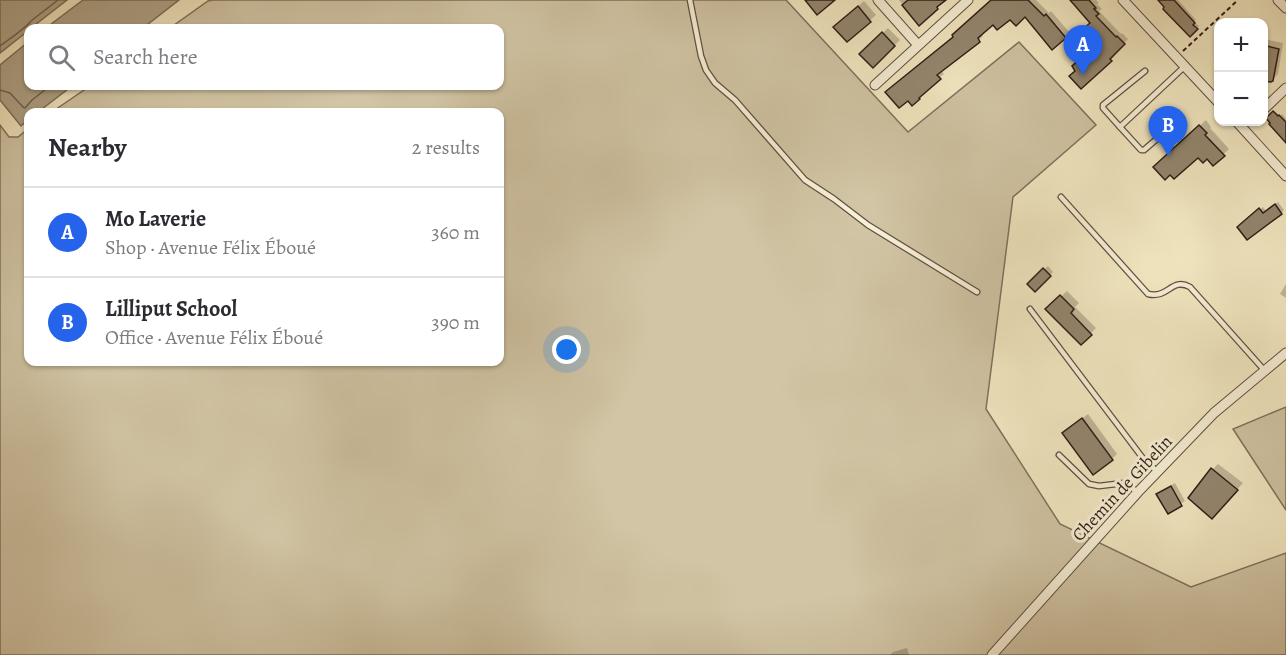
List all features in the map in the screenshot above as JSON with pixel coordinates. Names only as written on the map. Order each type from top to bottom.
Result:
[{"type":"street","points":[[878,0],[918,45]]},
{"type":"street","points":[[875,86],[968,0]]},
{"type":"street","points":[[1123,0],[1214,98]]},
{"type":"street","points":[[1278,0],[1286,8]]},
{"type":"street","points":[[1268,104],[1286,88]]},
{"type":"street","points":[[1245,126],[1286,176]]},
{"type":"street","name":"Chemin de Gibelin","points":[[992,655],[1138,492],[1214,413],[1286,353]]},
{"type":"lane","points":[[690,0],[706,70],[715,83],[735,100],[805,180],[868,225],[977,292]]},
{"type":"lane","points":[[1120,127],[1184,66]]},
{"type":"lane","points":[[1145,71],[1102,108],[1141,150],[1144,150],[1181,118]]},
{"type":"lane","points":[[1061,197],[1148,294],[1155,296],[1183,283],[1190,287],[1265,371]]},
{"type":"lane","points":[[1030,309],[1145,461],[1158,472]]},
{"type":"lane","points":[[1059,455],[1089,484],[1098,486],[1124,483],[1138,492]]},
{"type":"path","points":[[1176,58],[1238,0]]},
{"type":"shaded area","points":[[786,0],[908,132],[1019,42],[1096,125],[1013,197],[986,409],[1060,524],[1191,587],[1286,553],[1286,655],[0,655],[0,125],[9,137],[18,137],[24,132],[24,366],[504,366],[504,108],[58,108],[84,90],[504,90],[504,24],[176,24],[208,1]]},
{"type":"shaded area","points":[[1286,407],[1286,510],[1233,429]]},
{"type":"water","points":[[0,0],[67,0],[36,24],[24,24],[24,34],[0,53]]},
{"type":"water","points":[[83,0],[179,0],[148,24],[51,24]]},
{"type":"water","points":[[24,45],[24,90],[67,90],[43,108],[24,108],[24,123],[21,126],[0,100],[0,65]]},
{"type":"building","points":[[805,0],[835,0],[817,15]]},
{"type":"building","points":[[908,0],[946,0],[919,26],[902,5]]},
{"type":"building","points":[[991,0],[1028,0],[1044,16],[1046,14],[1066,38],[1052,50],[1025,17],[1016,26],[1010,20],[997,30],[993,25],[978,38],[980,42],[937,75],[941,79],[920,99],[912,106],[908,101],[899,108],[885,92],[953,37],[952,35]]},
{"type":"building","points":[[1070,0],[1089,0],[1099,14],[1096,16],[1125,44],[1110,59],[1112,61],[1081,89],[1069,76],[1075,71],[1072,66],[1095,46],[1087,38],[1091,34],[1085,27],[1090,23]]},
{"type":"building","points":[[1158,0],[1174,0],[1198,29],[1190,37],[1163,9],[1164,7]]},
{"type":"building","points":[[858,6],[871,22],[847,42],[833,27]]},
{"type":"building","points":[[882,32],[895,46],[873,68],[859,54]]},
{"type":"building","points":[[1268,46],[1279,49],[1271,82],[1268,82]]},
{"type":"building","points":[[1273,111],[1286,122],[1286,143],[1269,124],[1268,116]]},
{"type":"building","points":[[1199,125],[1207,133],[1205,135],[1225,156],[1213,166],[1207,159],[1203,163],[1198,158],[1174,179],[1170,175],[1165,180],[1153,167]]},
{"type":"building","points":[[1275,204],[1282,214],[1247,240],[1237,227],[1259,208],[1263,213]]},
{"type":"building","points":[[1043,268],[1051,276],[1035,292],[1027,284]]},
{"type":"building","points":[[1060,295],[1074,309],[1071,313],[1092,335],[1081,345],[1045,309]]},
{"type":"building","points":[[1082,418],[1113,460],[1093,475],[1062,433]]},
{"type":"building","points":[[1211,468],[1238,490],[1212,519],[1188,498]]},
{"type":"building","points":[[1171,486],[1182,506],[1168,514],[1156,494]]},
{"type":"place","name":"Mo Laverie","points":[[1083,75]]},
{"type":"place","name":"Lilliput School","points":[[1168,156]]}]
